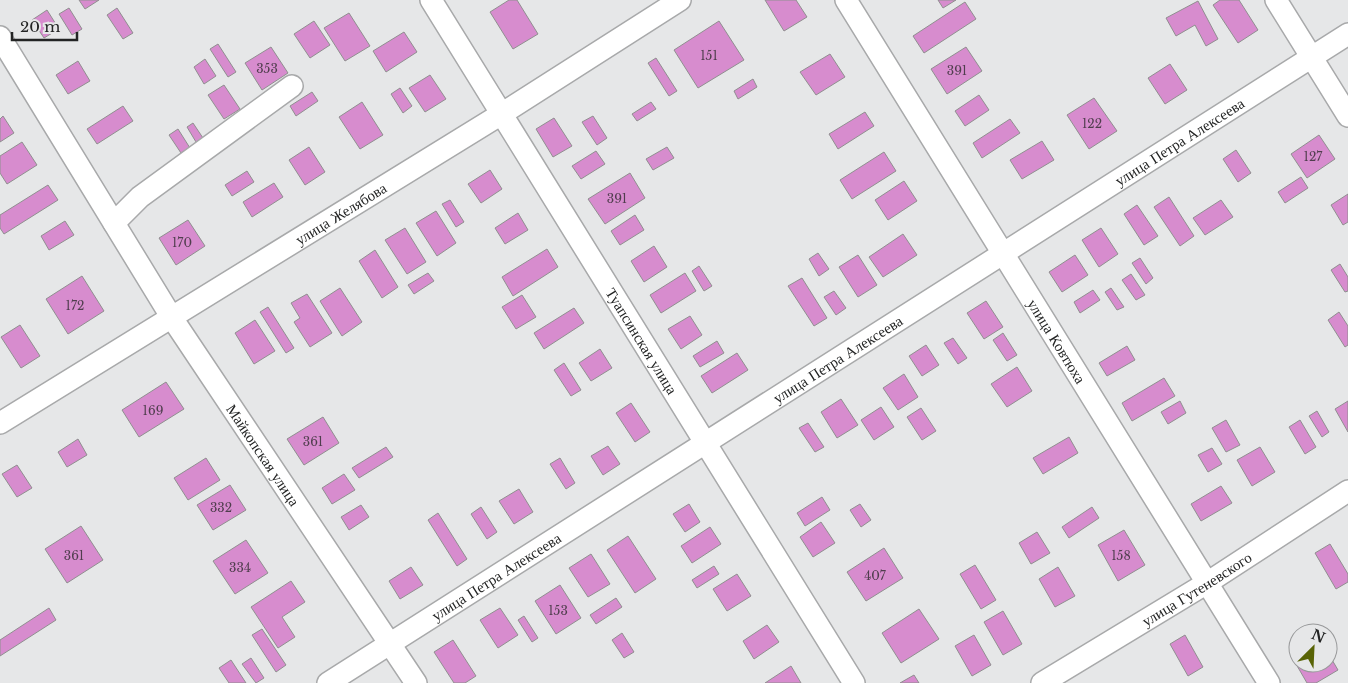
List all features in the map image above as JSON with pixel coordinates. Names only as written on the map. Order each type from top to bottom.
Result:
[{"type":"street","name":"Туапсинская улица","points":[[431,0],[503,113],[854,683]]},
{"type":"street","name":"улица Желябова","points":[[0,424],[503,113],[680,0]]},
{"type":"street","name":"улица Ковтюха","points":[[846,0],[1269,683]]},
{"type":"street","points":[[1276,0],[1348,116]]},
{"type":"street","name":"улица Петра Алексеева","points":[[328,683],[1348,34]]},
{"type":"street","name":"Майкопская улица","points":[[0,38],[172,318],[416,683]]},
{"type":"street","points":[[114,223],[140,197],[292,86]]},
{"type":"street","name":"улица Гутеневского","points":[[1042,683],[1207,583],[1348,491]]},
{"type":"building","points":[[79,0],[99,0],[85,9]]},
{"type":"building","points":[[509,0],[517,0],[538,34],[513,49],[490,12]]},
{"type":"building","points":[[765,0],[796,0],[807,17],[784,31]]},
{"type":"building","points":[[938,0],[956,0],[943,8]]},
{"type":"building","points":[[1220,0],[1239,0],[1258,30],[1238,43],[1213,5]]},
{"type":"building","points":[[1198,1],[1218,39],[1206,46],[1195,25],[1176,36],[1166,18]]},
{"type":"building","points":[[965,2],[976,19],[924,53],[913,36]]},
{"type":"building","points":[[69,8],[82,29],[72,35],[59,14]]},
{"type":"building","points":[[117,8],[133,33],[123,39],[107,15]]},
{"type":"building","points":[[47,10],[59,29],[44,38],[32,20]]},
{"type":"building","points":[[349,13],[370,46],[345,61],[324,28]]},
{"type":"building","points":[[314,21],[330,45],[310,58],[294,34]]},
{"type":"building","points":[[719,21],[744,60],[698,88],[674,50]]},
{"type":"building","points":[[404,32],[417,52],[386,72],[373,51]]},
{"type":"building","points":[[218,44],[236,72],[228,77],[210,49]]},
{"type":"building","points":[[271,47],[288,73],[262,90],[245,63]]},
{"type":"building","points":[[966,47],[982,71],[947,94],[931,69]]},
{"type":"building","points":[[830,54],[845,77],[816,95],[800,72]]},
{"type":"building","points":[[656,58],[677,91],[669,96],[648,63]]},
{"type":"building","points":[[205,59],[216,76],[204,84],[194,67]]},
{"type":"building","points":[[78,61],[90,81],[68,94],[56,75]]},
{"type":"building","points":[[1170,64],[1187,90],[1165,104],[1148,78]]},
{"type":"building","points":[[430,75],[446,99],[425,112],[409,88]]},
{"type":"building","points":[[753,79],[757,87],[738,99],[734,91]]},
{"type":"building","points":[[224,85],[240,109],[224,119],[208,95]]},
{"type":"building","points":[[400,88],[412,106],[403,113],[391,94]]},
{"type":"building","points":[[312,92],[318,101],[296,116],[290,106]]},
{"type":"building","points":[[979,95],[989,110],[965,126],[955,111]]},
{"type":"building","points":[[1094,98],[1117,131],[1089,149],[1067,115]]},
{"type":"building","points":[[362,102],[383,135],[360,149],[339,117]]},
{"type":"building","points":[[651,102],[656,109],[637,121],[632,114]]},
{"type":"building","points":[[123,106],[133,121],[97,144],[87,129]]},
{"type":"building","points":[[865,112],[874,126],[838,149],[829,134]]},
{"type":"building","points":[[3,116],[14,133],[0,142],[0,119]]},
{"type":"building","points":[[593,116],[607,138],[597,145],[582,122]]},
{"type":"building","points":[[554,118],[572,146],[553,157],[536,129]]},
{"type":"building","points":[[1010,119],[1020,133],[982,158],[973,143]]},
{"type":"building","points":[[193,123],[203,138],[196,142],[187,127]]},
{"type":"building","points":[[178,129],[190,148],[181,153],[169,135]]},
{"type":"building","points":[[1319,135],[1335,159],[1307,178],[1291,154]]},
{"type":"building","points":[[1042,141],[1054,160],[1022,179],[1010,160]]},
{"type":"building","points":[[22,142],[37,165],[7,184],[0,173],[0,156]]},
{"type":"building","points":[[309,147],[325,172],[305,185],[289,160]]},
{"type":"building","points":[[667,147],[674,158],[653,170],[646,159]]},
{"type":"building","points":[[1236,150],[1251,173],[1238,182],[1223,159]]},
{"type":"building","points":[[596,151],[605,164],[581,179],[572,166]]},
{"type":"building","points":[[884,152],[896,171],[852,199],[840,180]]},
{"type":"building","points":[[490,170],[502,189],[481,203],[468,184]]},
{"type":"building","points":[[247,171],[254,182],[232,196],[225,185]]},
{"type":"building","points":[[630,173],[645,198],[605,224],[588,199]]},
{"type":"building","points":[[1301,177],[1308,188],[1285,203],[1278,192]]},
{"type":"building","points":[[904,181],[917,201],[888,220],[875,200]]},
{"type":"building","points":[[274,183],[283,197],[252,217],[243,202]]},
{"type":"building","points":[[48,185],[58,200],[4,234],[0,228],[0,215]]},
{"type":"building","points":[[1348,194],[1348,222],[1343,225],[1331,205]]},
{"type":"building","points":[[1169,197],[1194,236],[1180,246],[1154,207]]},
{"type":"building","points":[[450,200],[464,222],[456,227],[442,204]]},
{"type":"building","points":[[1221,200],[1233,217],[1205,235],[1193,218]]},
{"type":"building","points":[[1137,205],[1158,236],[1144,245],[1124,214]]},
{"type":"building","points":[[436,211],[456,243],[437,256],[416,223]]},
{"type":"building","points":[[518,213],[528,230],[505,244],[495,228]]},
{"type":"building","points":[[635,215],[644,230],[620,245],[611,231]]},
{"type":"building","points":[[188,220],[205,246],[176,265],[159,238]]},
{"type":"building","points":[[65,221],[74,235],[49,250],[41,236]]},
{"type":"building","points":[[405,228],[426,262],[407,274],[385,240]]},
{"type":"building","points":[[1101,228],[1118,254],[1099,267],[1082,240]]},
{"type":"building","points":[[903,234],[917,255],[883,277],[869,257]]},
{"type":"building","points":[[654,246],[667,267],[644,282],[631,261]]},
{"type":"building","points":[[547,249],[558,267],[513,296],[502,277]]},
{"type":"building","points":[[375,250],[398,287],[382,298],[359,261]]},
{"type":"building","points":[[818,253],[829,269],[819,276],[809,259]]},
{"type":"building","points":[[858,255],[877,285],[858,297],[839,267]]},
{"type":"building","points":[[1075,255],[1088,275],[1062,292],[1049,272]]},
{"type":"building","points":[[1140,258],[1153,278],[1146,284],[1132,263]]},
{"type":"building","points":[[1340,264],[1348,277],[1348,291],[1345,292],[1331,270]]},
{"type":"building","points":[[699,266],[712,286],[704,291],[692,271]]},
{"type":"building","points":[[428,273],[434,281],[414,294],[408,285]]},
{"type":"building","points":[[685,273],[696,291],[661,313],[650,295]]},
{"type":"building","points":[[1131,274],[1145,295],[1136,300],[1122,280]]},
{"type":"building","points":[[82,276],[104,311],[68,334],[46,299]]},
{"type":"building","points":[[802,278],[827,318],[814,326],[788,286]]},
{"type":"building","points":[[340,288],[362,322],[342,336],[320,301]]},
{"type":"building","points":[[1111,288],[1124,307],[1117,310],[1105,292]]},
{"type":"building","points":[[1093,290],[1100,300],[1080,313],[1074,302]]},
{"type":"building","points":[[834,291],[846,308],[836,315],[824,297]]},
{"type":"building","points":[[307,294],[332,333],[310,347],[294,322],[300,318],[291,303]]},
{"type":"building","points":[[522,295],[536,317],[516,329],[502,307]]},
{"type":"building","points":[[986,301],[1003,327],[984,339],[967,313]]},
{"type":"building","points":[[268,307],[294,348],[286,353],[260,312]]},
{"type":"building","points":[[574,308],[584,323],[544,349],[534,333]]},
{"type":"building","points":[[1339,312],[1348,326],[1348,345],[1345,347],[1328,320]]},
{"type":"building","points":[[690,316],[702,335],[681,349],[668,329]]},
{"type":"building","points":[[255,320],[275,351],[254,364],[235,333]]},
{"type":"building","points":[[20,325],[40,356],[21,368],[1,337]]},
{"type":"building","points":[[1003,333],[1017,355],[1007,361],[993,340]]},
{"type":"building","points":[[953,338],[967,358],[958,364],[944,343]]},
{"type":"building","points":[[717,341],[724,353],[700,367],[693,356]]},
{"type":"building","points":[[926,345],[939,365],[922,376],[909,356]]},
{"type":"building","points":[[1127,346],[1135,360],[1107,376],[1099,363]]},
{"type":"building","points":[[600,349],[612,368],[591,381],[579,363]]},
{"type":"building","points":[[737,353],[748,370],[712,393],[701,376]]},
{"type":"building","points":[[564,363],[581,390],[571,396],[554,370]]},
{"type":"building","points":[[1017,367],[1032,391],[1007,407],[991,384]]},
{"type":"building","points":[[904,374],[918,397],[898,410],[883,388]]},
{"type":"building","points":[[1164,378],[1175,396],[1132,421],[1122,403]]},
{"type":"building","points":[[166,382],[184,409],[139,437],[122,410]]},
{"type":"building","points":[[841,399],[858,425],[837,438],[821,412]]},
{"type":"building","points":[[1180,401],[1186,413],[1168,424],[1161,412]]},
{"type":"building","points":[[1348,401],[1348,432],[1335,409]]},
{"type":"building","points":[[631,403],[650,432],[635,442],[616,413]]},
{"type":"building","points":[[881,407],[894,427],[874,440],[861,420]]},
{"type":"building","points":[[921,408],[936,431],[922,440],[907,417]]},
{"type":"building","points":[[1317,411],[1329,432],[1322,437],[1309,416]]},
{"type":"building","points":[[323,417],[339,443],[304,465],[287,439]]},
{"type":"building","points":[[1226,420],[1240,445],[1226,452],[1212,428]]},
{"type":"building","points":[[1300,420],[1316,447],[1305,454],[1289,427]]},
{"type":"building","points":[[808,423],[824,447],[815,452],[799,428]]},
{"type":"building","points":[[1069,437],[1078,453],[1043,474],[1033,458]]},
{"type":"building","points":[[78,439],[87,455],[67,467],[58,452]]},
{"type":"building","points":[[608,446],[620,464],[603,475],[591,456]]},
{"type":"building","points":[[386,447],[393,457],[359,478],[352,468]]},
{"type":"building","points":[[1260,447],[1275,472],[1252,486],[1237,460]]},
{"type":"building","points":[[1212,448],[1222,464],[1208,472],[1198,455]]},
{"type":"building","points":[[206,458],[220,480],[188,500],[174,478]]},
{"type":"building","points":[[560,458],[575,483],[566,489],[550,464]]},
{"type":"building","points":[[17,465],[32,488],[17,497],[2,474]]},
{"type":"building","points":[[344,474],[355,490],[332,504],[322,488]]},
{"type":"building","points":[[230,485],[246,510],[213,530],[197,505]]},
{"type":"building","points":[[1221,486],[1232,503],[1201,521],[1191,504]]},
{"type":"building","points":[[519,489],[533,512],[514,524],[499,501]]},
{"type":"building","points":[[822,497],[830,510],[805,526],[797,513]]},
{"type":"building","points":[[689,504],[700,522],[685,532],[673,514]]},
{"type":"building","points":[[860,504],[871,520],[861,527],[850,510]]},
{"type":"building","points":[[361,505],[369,517],[349,530],[341,517]]},
{"type":"building","points":[[481,507],[497,532],[487,539],[471,514]]},
{"type":"building","points":[[1092,507],[1099,518],[1069,538],[1062,527]]},
{"type":"building","points":[[438,513],[467,559],[457,566],[428,520]]},
{"type":"building","points":[[821,522],[835,543],[813,557],[800,537]]},
{"type":"building","points":[[81,526],[103,560],[67,583],[45,549]]},
{"type":"building","points":[[710,527],[721,544],[692,563],[681,546]]},
{"type":"building","points":[[1124,530],[1145,565],[1118,581],[1098,545]]},
{"type":"building","points":[[1037,532],[1050,553],[1031,564],[1019,543]]},
{"type":"building","points":[[628,536],[656,579],[635,593],[607,550]]},
{"type":"building","points":[[246,540],[268,573],[235,594],[213,561]]},
{"type":"building","points":[[1330,544],[1348,574],[1348,582],[1336,589],[1315,553]]},
{"type":"building","points":[[884,548],[903,578],[866,601],[847,572]]},
{"type":"building","points":[[591,554],[610,584],[588,597],[569,568]]},
{"type":"building","points":[[975,565],[996,600],[981,609],[960,574]]},
{"type":"building","points":[[714,566],[719,574],[697,588],[692,580]]},
{"type":"building","points":[[411,567],[423,585],[400,599],[389,581]]},
{"type":"building","points":[[1058,567],[1075,596],[1055,607],[1039,579]]},
{"type":"building","points":[[737,574],[751,596],[727,611],[713,589]]},
{"type":"building","points":[[291,581],[305,602],[282,617],[295,637],[278,648],[251,607]]},
{"type":"building","points":[[560,585],[581,618],[556,634],[535,601]]},
{"type":"building","points":[[616,598],[622,607],[596,624],[590,615]]},
{"type":"building","points":[[49,608],[56,620],[0,656],[0,640]]},
{"type":"building","points":[[500,608],[518,635],[498,648],[480,620]]},
{"type":"building","points":[[919,609],[939,639],[901,663],[882,633]]},
{"type":"building","points":[[1003,611],[1022,644],[1003,655],[984,622]]},
{"type":"building","points":[[524,616],[538,638],[532,642],[518,620]]},
{"type":"building","points":[[767,625],[779,642],[754,659],[743,641]]},
{"type":"building","points":[[262,629],[286,665],[276,672],[252,635]]},
{"type":"building","points":[[622,633],[634,652],[624,658],[612,640]]},
{"type":"building","points":[[974,635],[991,665],[972,676],[955,646]]},
{"type":"building","points":[[1185,635],[1203,667],[1188,676],[1170,644]]},
{"type":"building","points":[[453,640],[476,676],[465,683],[454,683],[434,652]]},
{"type":"building","points":[[251,658],[264,678],[256,683],[242,664]]},
{"type":"building","points":[[231,660],[246,683],[229,683],[219,668]]},
{"type":"building","points":[[791,666],[801,683],[765,683]]},
{"type":"building","points":[[1301,673],[1333,673],[1316,683],[1307,683]]},
{"type":"building","points":[[914,675],[919,683],[900,683]]}]
